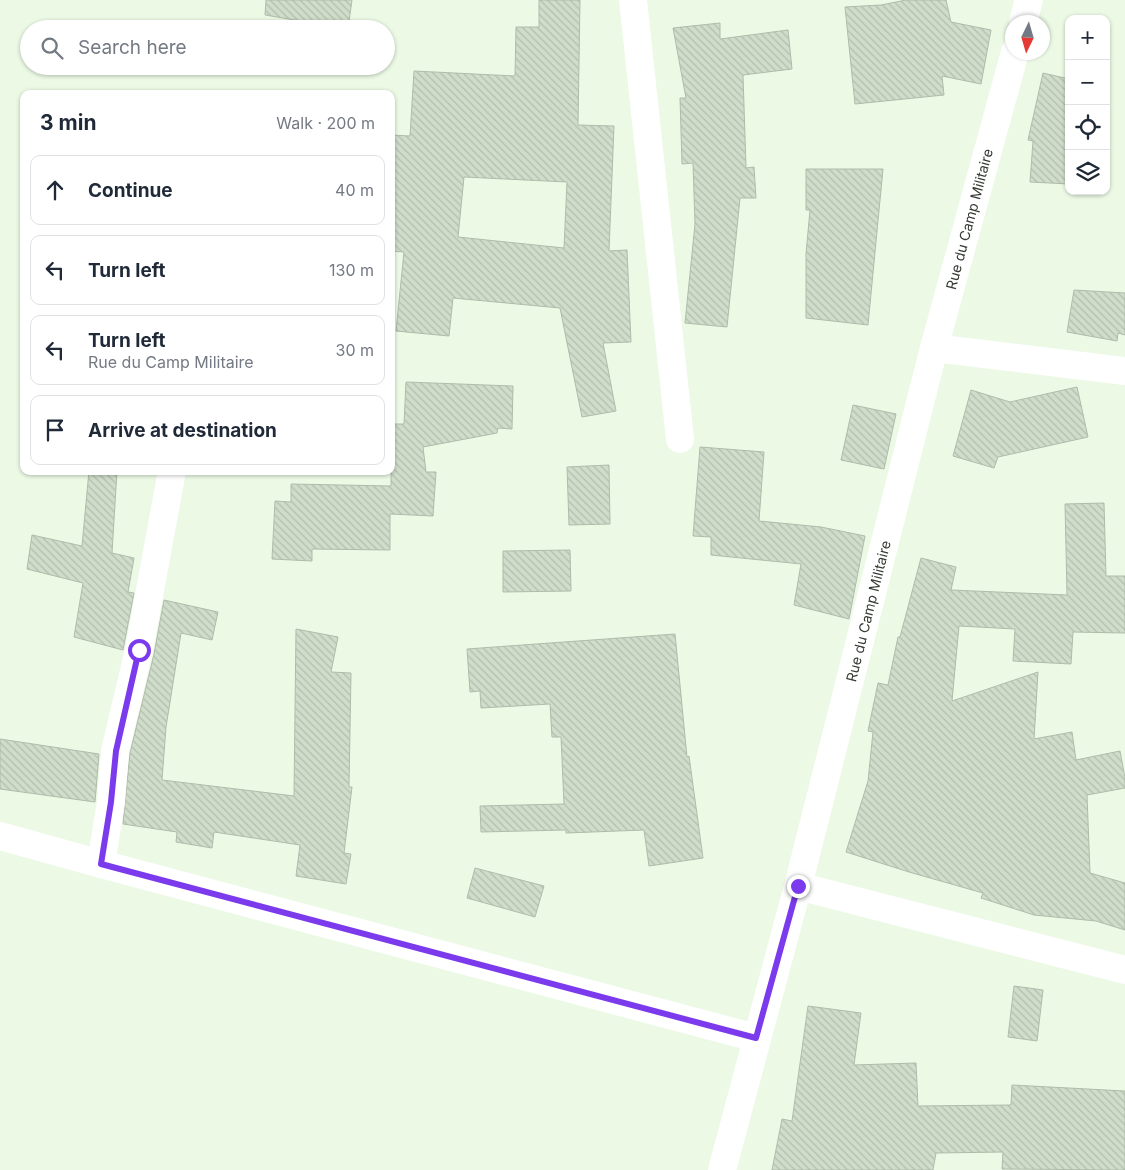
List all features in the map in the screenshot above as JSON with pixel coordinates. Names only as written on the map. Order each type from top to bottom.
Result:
[{"type":"street","points":[[633,0],[680,439]]},
{"type":"street","points":[[1025,15],[1029,0]]},
{"type":"street","name":"Rue du Camp Militaire","points":[[722,1170],[798,886],[934,348],[1013,60]]},
{"type":"street","points":[[934,348],[1125,371]]},
{"type":"street","points":[[101,864],[111,802],[116,751],[139,650],[171,475]]},
{"type":"street","points":[[0,836],[756,1038]]},
{"type":"street","points":[[798,886],[1125,970]]},
{"type":"building","points":[[266,0],[352,0],[349,20],[295,20],[265,15]]},
{"type":"building","points":[[539,0],[580,0],[578,125],[614,126],[609,251],[627,250],[631,342],[603,343],[616,411],[582,417],[560,308],[453,298],[449,336],[396,331],[404,252],[395,251],[395,135],[410,136],[414,71],[515,76],[516,27],[539,27]],"holes":[[[464,177],[567,182],[564,248],[458,237]]]},
{"type":"building","points":[[906,0],[946,0],[951,22],[991,30],[981,84],[942,76],[944,95],[855,104],[845,7],[881,5]]},
{"type":"building","points":[[720,23],[720,39],[788,30],[792,69],[743,75],[746,168],[754,167],[756,198],[740,198],[727,327],[685,323],[695,224],[693,163],[682,164],[680,98],[686,98],[673,28]]},
{"type":"building","points":[[1043,73],[1065,78],[1065,184],[1030,182],[1033,141],[1028,140]]},
{"type":"building","points":[[806,169],[883,169],[868,325],[806,318],[806,254],[810,210],[806,210]]},
{"type":"building","points":[[1074,290],[1125,293],[1125,335],[1118,333],[1117,341],[1067,332]]},
{"type":"building","points":[[406,382],[513,386],[512,429],[498,428],[497,433],[423,447],[426,472],[436,472],[433,516],[390,514],[390,550],[312,549],[312,561],[272,559],[275,501],[291,502],[291,484],[391,486],[391,475],[395,475],[395,424],[404,424]]},
{"type":"building","points":[[1077,387],[1088,437],[998,457],[994,468],[953,456],[971,390],[1010,402]]},
{"type":"building","points":[[853,405],[896,414],[884,469],[841,460]]},
{"type":"building","points":[[700,447],[764,452],[759,521],[821,527],[865,536],[849,619],[794,605],[801,564],[711,555],[711,537],[693,536]]},
{"type":"building","points":[[609,465],[610,524],[569,525],[567,467]]},
{"type":"building","points":[[89,475],[117,475],[112,553],[134,558],[128,592],[134,593],[123,650],[74,637],[83,583],[27,569],[32,535],[82,546]]},
{"type":"building","points":[[1104,503],[1106,576],[1125,576],[1125,633],[1073,632],[1071,664],[1013,661],[1015,629],[959,626],[952,701],[1038,672],[1034,739],[1072,732],[1076,760],[1120,751],[1125,788],[1087,795],[1090,873],[1125,883],[1125,930],[1096,921],[1034,915],[981,898],[983,893],[846,852],[868,781],[873,732],[868,731],[878,683],[888,685],[898,637],[900,637],[921,558],[956,567],[951,590],[1067,595],[1065,504]]},
{"type":"building","points":[[570,550],[571,591],[503,592],[503,551]]},
{"type":"building","points":[[164,600],[218,612],[212,640],[181,633],[166,727],[162,780],[294,796],[296,629],[338,637],[331,672],[351,673],[349,787],[352,787],[344,853],[351,854],[346,884],[296,876],[300,845],[214,832],[212,848],[176,842],[177,832],[123,824],[130,753],[154,654]]},
{"type":"building","points":[[675,634],[687,757],[689,756],[703,858],[649,866],[644,830],[566,833],[566,830],[481,832],[480,806],[564,804],[561,737],[552,737],[550,704],[481,708],[480,691],[470,692],[467,649]]},
{"type":"building","points":[[0,739],[99,754],[95,802],[0,789]]},
{"type":"building","points":[[475,868],[544,886],[535,917],[467,898]]},
{"type":"building","points":[[1014,986],[1043,990],[1037,1041],[1008,1037]]},
{"type":"building","points":[[808,1006],[861,1013],[854,1065],[916,1063],[918,1106],[1011,1105],[1012,1085],[1125,1091],[1125,1170],[1002,1169],[1003,1152],[936,1153],[933,1170],[772,1170],[782,1119],[792,1121]]},
{"type":"route","points":[[139,650],[116,751],[111,802],[101,864],[756,1038],[798,886]]}]
